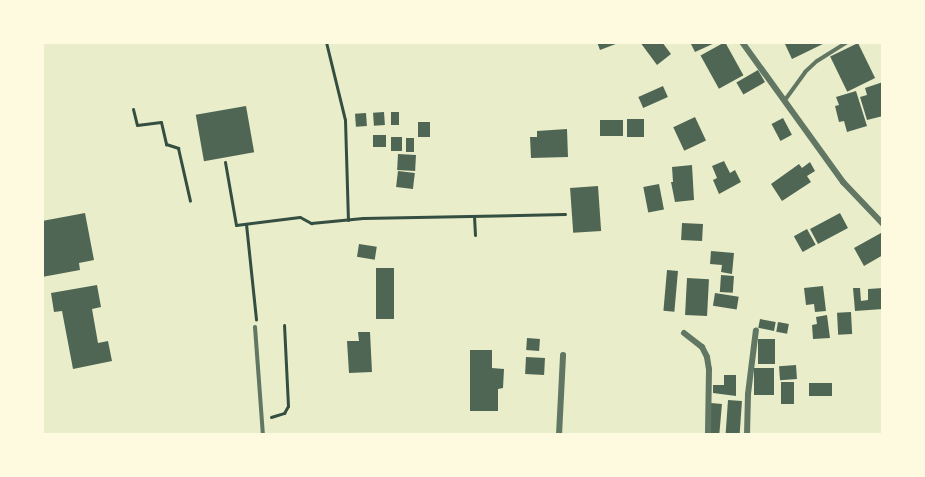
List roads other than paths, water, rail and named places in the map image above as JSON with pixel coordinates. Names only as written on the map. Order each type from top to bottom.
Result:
[{"type":"street","points":[[742,42],[843,182],[883,224]]},
{"type":"street","points":[[747,435],[748,394],[756,330]]},
{"type":"street","points":[[684,333],[702,347],[707,357],[709,369],[708,435]]},
{"type":"street","points":[[559,435],[563,355]]},
{"type":"lane","points":[[785,100],[805,72],[817,61],[848,42]]},
{"type":"lane","points":[[255,327],[263,435]]}]
